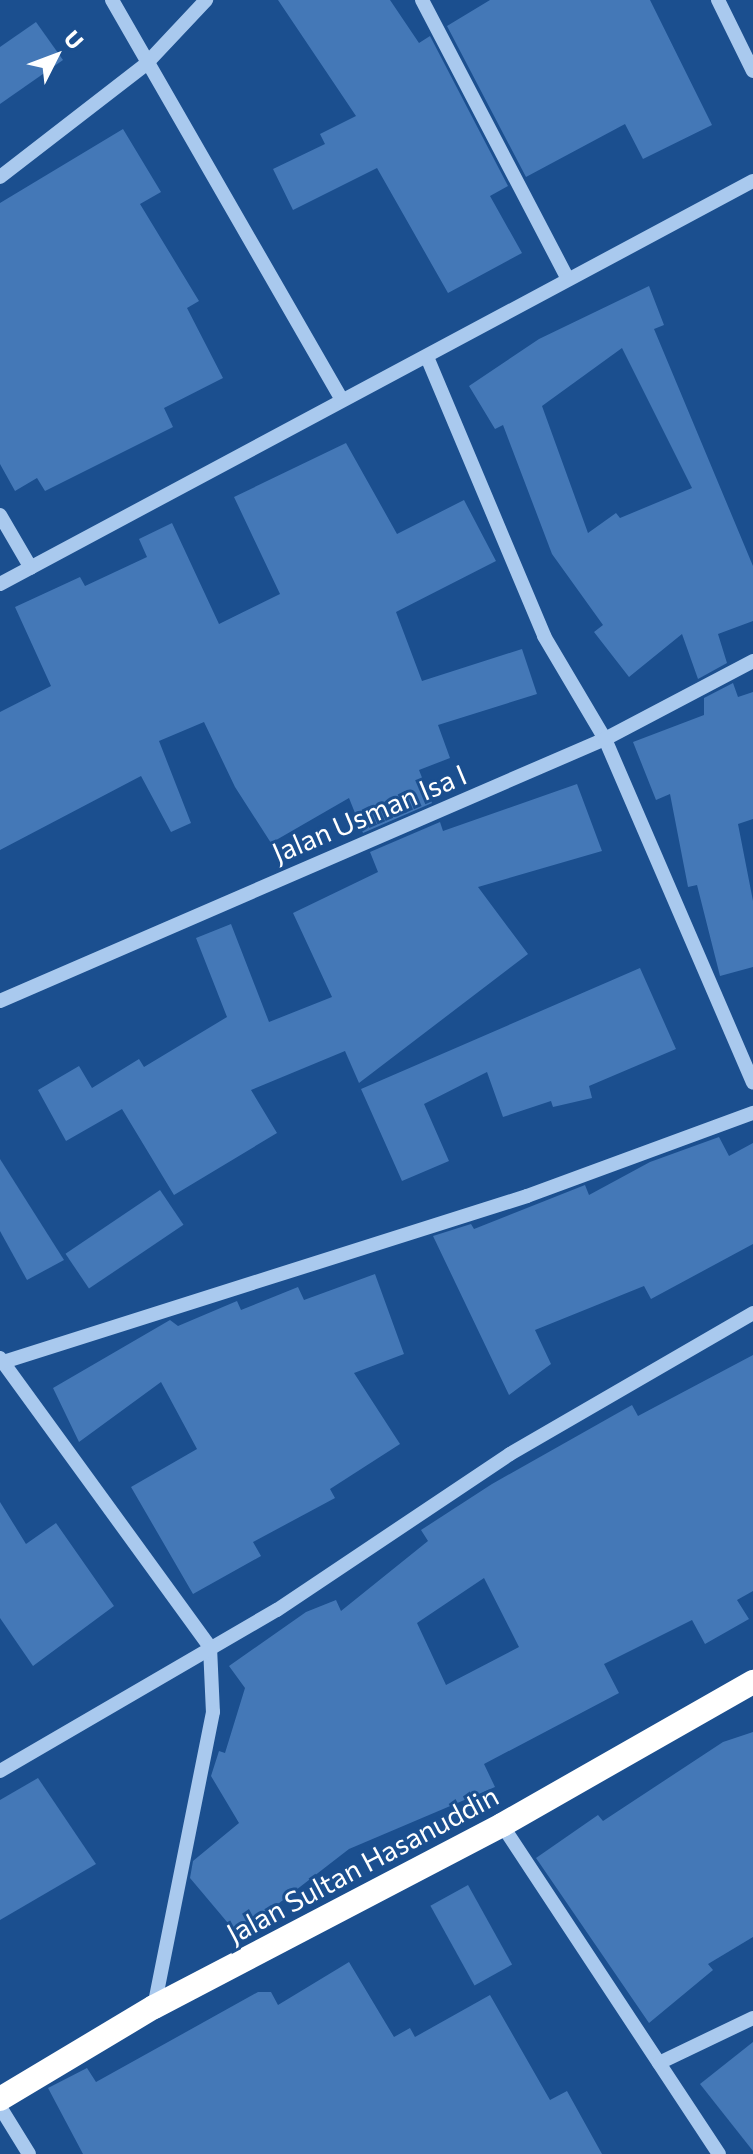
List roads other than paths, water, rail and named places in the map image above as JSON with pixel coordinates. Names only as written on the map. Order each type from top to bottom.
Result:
[{"type":"highway","name":"Jalan Sultan Hasanuddin","points":[[0,2099],[154,2007],[502,1825],[753,1682]]},
{"type":"street","points":[[112,0],[341,399]]},
{"type":"street","points":[[0,177],[146,64],[206,0]]},
{"type":"street","points":[[422,0],[568,279]]},
{"type":"street","points":[[718,0],[753,71]]},
{"type":"street","points":[[0,584],[753,181]]},
{"type":"street","points":[[427,357],[544,636],[605,739],[753,1082]]},
{"type":"street","points":[[0,515],[31,568]]},
{"type":"street","name":"Jalan Usman Isa I","points":[[0,1001],[605,739],[753,661]]},
{"type":"street","points":[[154,2007],[213,1712],[210,1647],[1,1361],[527,1196],[753,1113]]},
{"type":"street","points":[[0,1771],[277,1610],[510,1454],[753,1313]]},
{"type":"street","points":[[502,1825],[719,2154]]},
{"type":"street","points":[[659,2063],[753,2018]]},
{"type":"street","points":[[0,2107],[29,2154]]}]
